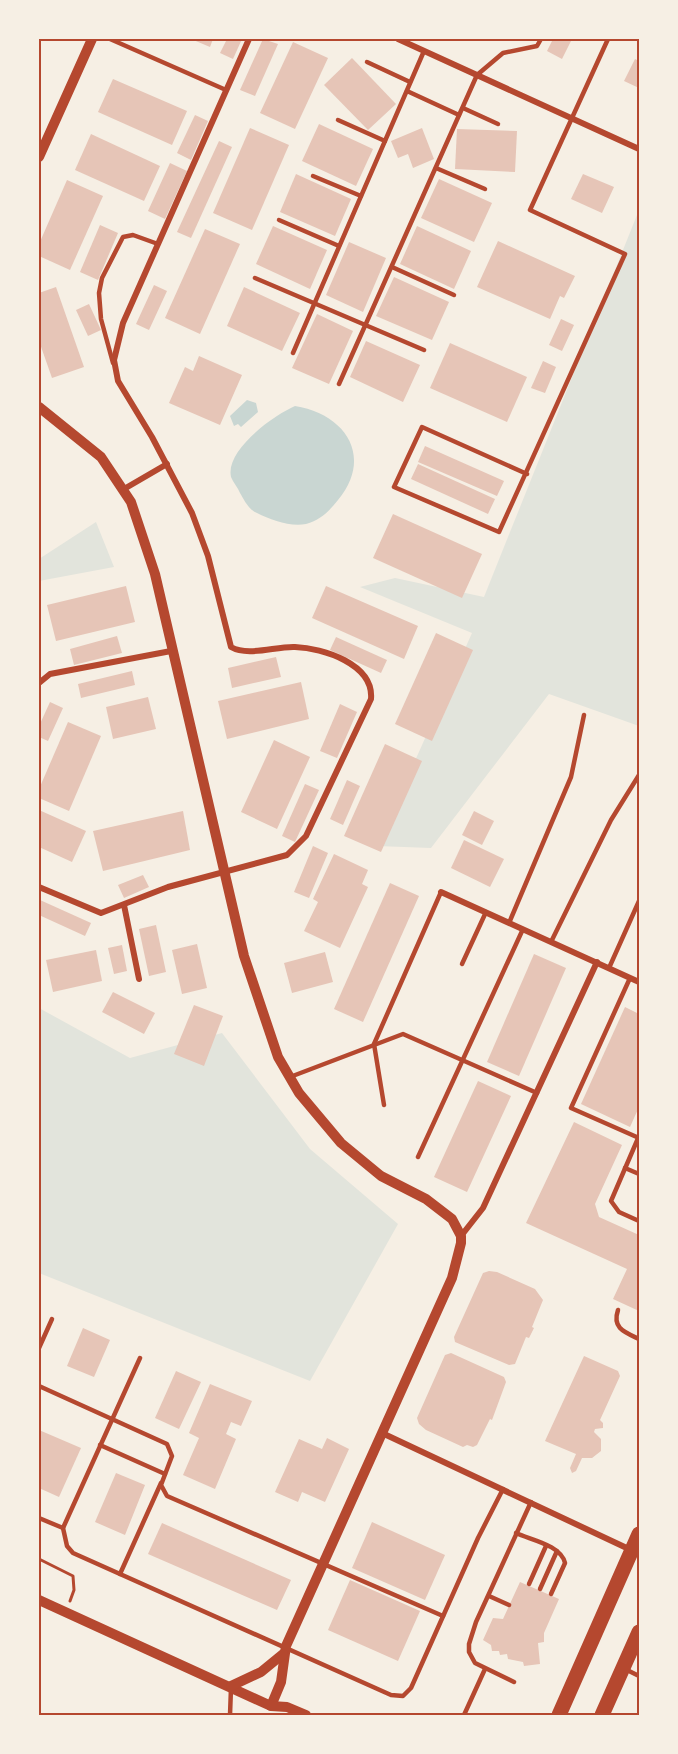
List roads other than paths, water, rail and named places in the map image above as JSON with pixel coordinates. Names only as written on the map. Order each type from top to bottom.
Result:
[{"type":"main road","points":[[559,1715],[639,1534]]},
{"type":"main road","points":[[602,1715],[639,1632]]},
{"type":"street","points":[[39,158],[93,39]]},
{"type":"street","points":[[39,886],[98,913],[168,887],[280,859],[303,842],[368,708],[371,689],[364,675],[355,668],[319,651],[292,647],[240,650],[231,647],[200,532],[166,464],[124,394],[114,368],[123,323],[249,39]]},
{"type":"street","points":[[398,39],[639,149]]},
{"type":"street","points":[[39,407],[101,457],[124,489],[144,538],[155,574],[171,651],[247,966],[271,1041],[289,1078],[327,1128],[354,1155],[381,1176],[444,1210],[461,1236],[459,1260],[452,1278],[284,1650],[281,1682],[271,1706]]},
{"type":"street","points":[[124,489],[166,464]]},
{"type":"street","points":[[39,683],[50,674],[171,651]]},
{"type":"street","points":[[441,892],[639,982]]},
{"type":"street","points":[[124,905],[139,979]]},
{"type":"street","points":[[461,1236],[483,1208],[597,962]]},
{"type":"street","points":[[382,1433],[632,1550]]},
{"type":"street","points":[[39,1600],[231,1686],[271,1706],[279,1715]]},
{"type":"street","points":[[231,1686],[261,1672],[284,1650]]},
{"type":"street","points":[[271,1706],[287,1707],[306,1715]]},
{"type":"lane","points":[[110,39],[226,90]]},
{"type":"lane","points":[[339,384],[477,75],[504,53],[537,46],[541,39]]},
{"type":"lane","points":[[527,474],[422,427],[394,487],[499,532],[527,474],[625,254],[530,210],[608,39]]},
{"type":"lane","points":[[293,353],[424,51]]},
{"type":"lane","points":[[367,62],[410,82]]},
{"type":"lane","points":[[406,91],[459,115]]},
{"type":"lane","points":[[463,108],[498,124]]},
{"type":"lane","points":[[338,120],[385,141]]},
{"type":"lane","points":[[436,168],[485,189]]},
{"type":"lane","points":[[314,176],[361,196]]},
{"type":"lane","points":[[279,220],[339,246]]},
{"type":"lane","points":[[114,368],[99,306],[102,278],[123,237],[133,234],[158,244]]},
{"type":"lane","points":[[392,267],[454,295]]},
{"type":"lane","points":[[255,278],[424,350]]},
{"type":"lane","points":[[509,923],[571,777],[584,715]]},
{"type":"lane","points":[[551,942],[611,820],[639,775]]},
{"type":"lane","points":[[384,1105],[374,1044],[441,892]]},
{"type":"lane","points":[[609,968],[639,901]]},
{"type":"lane","points":[[462,964],[486,912]]},
{"type":"lane","points":[[418,1157],[523,929]]},
{"type":"lane","points":[[630,978],[571,1108],[639,1137],[612,1203],[619,1212],[639,1221]]},
{"type":"lane","points":[[289,1078],[403,1034],[537,1093]]},
{"type":"lane","points":[[625,1168],[639,1174]]},
{"type":"lane","points":[[618,1310],[615,1321],[618,1327],[639,1339]]},
{"type":"lane","points":[[39,1348],[52,1319]]},
{"type":"lane","points":[[140,1358],[63,1528],[67,1546],[72,1552],[284,1650],[400,1697],[411,1688],[504,1489]]},
{"type":"lane","points":[[39,1386],[167,1444],[172,1456],[120,1574]]},
{"type":"lane","points":[[100,1445],[164,1477]]},
{"type":"lane","points":[[164,1477],[162,1488],[167,1496],[443,1616]]},
{"type":"lane","points":[[514,1682],[473,1661],[469,1644],[531,1502]]},
{"type":"lane","points":[[39,1518],[63,1528]]},
{"type":"lane","points":[[516,1533],[557,1551],[566,1563],[551,1594]]},
{"type":"lane","points":[[529,1584],[546,1546]]},
{"type":"lane","points":[[540,1589],[557,1551]]},
{"type":"lane","points":[[489,1596],[509,1605]]},
{"type":"lane","points":[[623,1668],[639,1676]]},
{"type":"lane","points":[[464,1715],[485,1669]]},
{"type":"lane","points":[[230,1715],[231,1686]]}]
